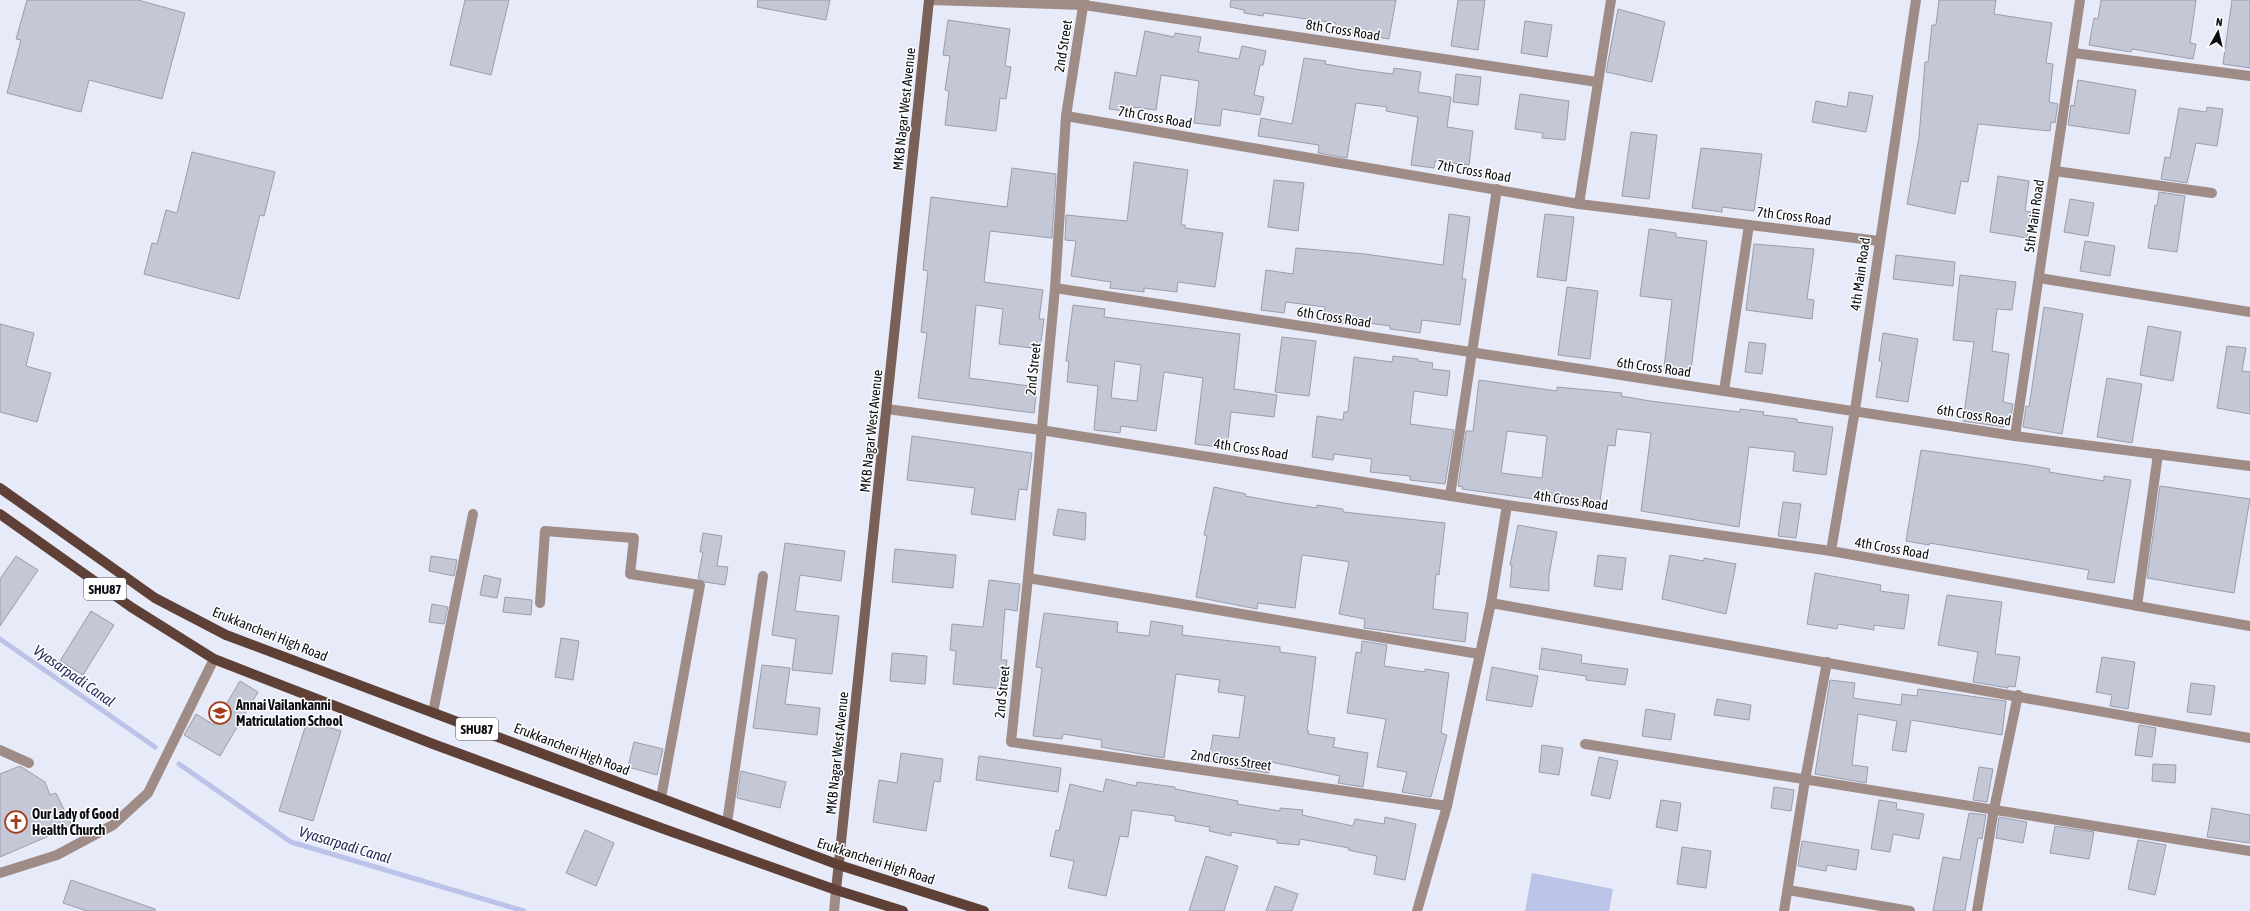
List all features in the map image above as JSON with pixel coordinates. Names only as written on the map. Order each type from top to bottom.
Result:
[{"type":"main road","name":"MKB Nagar West Avenue","points":[[836,890],[929,0]]},
{"type":"main road","name":"Erukkancheri High Road","points":[[0,488],[155,598],[226,635],[839,865],[984,911]]},
{"type":"main road","name":"SHU87","points":[[0,514],[131,607],[214,659],[440,747],[836,890],[903,911]]},
{"type":"street","name":"8th Cross Road","points":[[929,0],[1084,2],[1597,82]]},
{"type":"street","points":[[1579,204],[1611,0]]},
{"type":"street","name":"4th Main Road","points":[[1831,551],[1855,410],[1916,0]]},
{"type":"street","name":"5th Main Road","points":[[2016,436],[2074,53],[2080,0]]},
{"type":"street","name":"2nd Street","points":[[1011,742],[1055,288],[1066,116],[1084,2]]},
{"type":"street","points":[[2074,53],[2250,76]]},
{"type":"street","name":"7th Cross Road","points":[[1066,116],[1579,204],[1879,241]]},
{"type":"street","points":[[2055,171],[2212,192]]},
{"type":"street","points":[[1450,496],[1496,189]]},
{"type":"street","points":[[1724,391],[1749,225]]},
{"type":"street","points":[[2039,278],[2250,312]]},
{"type":"street","name":"6th Cross Road","points":[[1055,288],[2016,436],[2250,466]]},
{"type":"street","name":"4th Cross Road","points":[[887,409],[1041,430],[1507,505],[1831,551],[2250,626]]},
{"type":"street","points":[[2137,606],[2158,454]]},
{"type":"street","points":[[1417,911],[1447,806],[1491,603],[1507,505]]},
{"type":"street","points":[[433,712],[473,514]]},
{"type":"street","points":[[540,603],[545,531],[634,538],[630,574],[700,585],[661,798]]},
{"type":"street","points":[[727,823],[763,576]]},
{"type":"street","points":[[1028,578],[1479,654]]},
{"type":"street","points":[[1491,603],[2018,695],[2250,738]]},
{"type":"street","points":[[0,873],[57,855],[113,825],[148,793],[214,659]]},
{"type":"street","points":[[1784,911],[1805,780],[1827,662]]},
{"type":"street","points":[[1977,911],[1994,809],[2018,695]]},
{"type":"street","name":"2nd Cross Street","points":[[1011,742],[1447,806]]},
{"type":"street","points":[[1585,744],[2250,851]]},
{"type":"street","points":[[0,750],[29,763]]},
{"type":"street","points":[[834,911],[836,890]]},
{"type":"street","points":[[1788,890],[1910,911]]},
{"type":"water","points":[[1532,873],[1613,889],[1609,911],[1525,911]]},
{"type":"building","points":[[27,0],[138,0],[185,13],[162,99],[89,80],[81,112],[7,93],[21,40],[16,39]]},
{"type":"building","points":[[465,0],[509,0],[491,75],[450,65]]},
{"type":"building","points":[[758,0],[830,0],[826,20],[757,7]]},
{"type":"building","points":[[1231,0],[1396,0],[1389,39],[1335,30],[1336,23],[1264,13],[1263,16],[1244,13],[1244,10],[1230,7]]},
{"type":"building","points":[[1458,0],[1485,0],[1478,50],[1451,46]]},
{"type":"building","points":[[1939,0],[1996,0],[1994,14],[2052,23],[2046,63],[2053,64],[2049,102],[2058,104],[2055,123],[2051,122],[2050,131],[1978,124],[1968,182],[1961,181],[1955,214],[1907,204],[1919,137],[1925,62],[1928,62],[1932,25],[1936,25]]},
{"type":"building","points":[[2101,0],[2196,0],[2190,43],[2196,44],[2193,59],[2132,49],[2131,52],[2089,45],[2094,18],[2098,19]]},
{"type":"building","points":[[2232,0],[2250,0],[2250,68],[2223,64]]},
{"type":"building","points":[[1618,9],[1665,22],[1652,82],[1606,72]]},
{"type":"building","points":[[948,20],[1010,29],[1005,66],[1011,67],[1006,99],[1000,98],[996,131],[945,125],[949,91],[945,90],[950,56],[943,55]]},
{"type":"building","points":[[1525,21],[1552,25],[1547,57],[1521,53]]},
{"type":"building","points":[[1145,31],[1174,37],[1175,33],[1201,37],[1198,52],[1239,59],[1242,46],[1266,51],[1263,65],[1260,65],[1254,95],[1264,97],[1260,115],[1222,109],[1220,126],[1194,123],[1199,81],[1161,75],[1156,110],[1132,107],[1131,112],[1109,109],[1115,72],[1136,76]]},
{"type":"building","points":[[1304,58],[1326,61],[1325,64],[1393,74],[1394,68],[1421,72],[1418,92],[1451,97],[1447,127],[1473,131],[1469,165],[1435,161],[1434,168],[1411,165],[1418,117],[1386,111],[1387,107],[1356,103],[1347,158],[1318,153],[1319,145],[1258,136],[1261,118],[1292,124]]},
{"type":"building","points":[[1456,74],[1481,77],[1478,105],[1453,102]]},
{"type":"building","points":[[2078,80],[2136,90],[2129,134],[2068,125],[2071,105],[2074,106]]},
{"type":"building","points":[[1849,92],[1873,96],[1866,132],[1812,122],[1816,101],[1847,107]]},
{"type":"building","points":[[1520,94],[1569,101],[1565,140],[1542,138],[1543,133],[1515,129]]},
{"type":"building","points":[[2207,107],[2223,109],[2217,146],[2196,143],[2187,183],[2161,179],[2165,157],[2170,158],[2179,108],[2206,112]]},
{"type":"building","points":[[1631,132],[1657,135],[1649,199],[1622,196]]},
{"type":"building","points":[[1701,148],[1762,154],[1754,211],[1722,207],[1722,212],[1692,208]]},
{"type":"building","points":[[192,152],[275,172],[264,216],[260,215],[239,299],[144,274],[152,243],[157,244],[166,210],[177,213]]},
{"type":"building","points":[[1134,162],[1188,170],[1181,225],[1185,225],[1185,228],[1223,233],[1215,287],[1178,282],[1177,292],[1144,288],[1144,292],[1110,288],[1111,282],[1071,276],[1076,241],[1065,240],[1066,215],[1127,221]]},
{"type":"building","points":[[1012,168],[1056,174],[1052,238],[990,231],[984,282],[1043,290],[1039,319],[1044,319],[1040,349],[999,344],[1003,309],[976,305],[969,378],[1037,387],[1034,413],[918,398],[927,333],[921,332],[928,271],[923,270],[931,197],[1007,207]]},
{"type":"building","points":[[1998,176],[2029,181],[2025,211],[2031,212],[2027,238],[1990,232]]},
{"type":"building","points":[[1274,180],[1304,183],[1298,231],[1268,227]]},
{"type":"building","points":[[2159,192],[2185,196],[2177,252],[2148,248],[2155,205],[2157,206]]},
{"type":"building","points":[[2070,199],[2094,203],[2088,236],[2064,232]]},
{"type":"building","points":[[1449,214],[1470,217],[1462,279],[1466,279],[1460,325],[1422,320],[1420,333],[1390,329],[1390,326],[1354,321],[1353,325],[1323,321],[1325,307],[1286,302],[1284,313],[1261,310],[1266,270],[1293,274],[1296,248],[1365,254],[1443,265]]},
{"type":"building","points":[[1545,214],[1574,217],[1566,281],[1537,277]]},
{"type":"building","points":[[1649,229],[1676,233],[1676,237],[1707,241],[1691,370],[1664,367],[1672,300],[1640,296]]},
{"type":"building","points":[[2085,241],[2115,246],[2110,276],[2080,271]]},
{"type":"building","points":[[1754,244],[1814,249],[1807,299],[1814,300],[1812,319],[1746,310]]},
{"type":"building","points":[[1896,255],[1955,262],[1953,286],[1893,279]]},
{"type":"building","points":[[1960,275],[2016,282],[2012,310],[1997,309],[1992,351],[2009,354],[2003,402],[2013,404],[2010,425],[2005,424],[2004,427],[1963,421],[1974,342],[1953,340]]},
{"type":"building","points":[[1567,287],[1598,291],[1590,359],[1558,355]]},
{"type":"building","points":[[1073,305],[1105,309],[1104,317],[1240,334],[1234,389],[1277,395],[1274,417],[1231,412],[1227,448],[1195,444],[1203,378],[1164,372],[1156,431],[1121,426],[1120,433],[1094,430],[1098,386],[1067,382],[1069,361],[1066,361]],"holes":[[[1115,361],[1141,365],[1137,401],[1111,398]]]},
{"type":"building","points":[[2044,307],[2083,314],[2062,434],[2023,427],[2026,406],[2029,407]]},
{"type":"building","points":[[0,324],[34,333],[26,366],[51,373],[37,422],[0,412]]},
{"type":"building","points":[[2148,326],[2181,332],[2173,381],[2140,375]]},
{"type":"building","points":[[1883,333],[1918,339],[1908,402],[1876,397],[1882,362],[1879,361]]},
{"type":"building","points":[[1282,337],[1316,341],[1309,396],[1275,392]]},
{"type":"building","points":[[1749,342],[1766,344],[1762,374],[1745,372]]},
{"type":"building","points":[[2227,346],[2246,348],[2242,371],[2250,372],[2250,414],[2217,408]]},
{"type":"building","points":[[1393,356],[1418,359],[1418,361],[1433,363],[1432,369],[1450,371],[1447,396],[1414,391],[1410,424],[1454,430],[1445,484],[1410,480],[1410,476],[1370,472],[1372,459],[1334,454],[1333,460],[1312,457],[1317,416],[1343,420],[1344,412],[1348,412],[1354,357],[1392,362]]},
{"type":"building","points":[[2107,378],[2142,384],[2132,443],[2097,437]]},
{"type":"building","points":[[1479,380],[1557,391],[1557,387],[1622,393],[1621,396],[1650,401],[1740,412],[1740,409],[1764,412],[1763,415],[1797,419],[1797,422],[1833,427],[1826,475],[1793,471],[1795,452],[1749,447],[1739,527],[1641,511],[1651,433],[1617,429],[1615,446],[1608,445],[1599,508],[1462,489],[1463,487],[1458,486],[1466,431],[1473,431]],"holes":[[[1507,431],[1547,436],[1542,478],[1501,473]]]},
{"type":"building","points":[[912,436],[1032,453],[1027,490],[1019,489],[1015,520],[971,514],[975,488],[907,480]]},
{"type":"building","points":[[1921,450],[2028,465],[2050,469],[2049,472],[2104,481],[2104,476],[2131,480],[2114,583],[2087,579],[2089,570],[1930,543],[1929,545],[1906,541]]},
{"type":"building","points":[[2160,486],[2250,499],[2234,593],[2147,578]]},
{"type":"building","points":[[1214,487],[1246,494],[1245,496],[1284,503],[1317,508],[1317,505],[1343,509],[1343,512],[1445,523],[1439,575],[1436,574],[1433,609],[1468,613],[1465,642],[1364,628],[1365,619],[1339,614],[1349,562],[1345,561],[1302,555],[1295,608],[1258,603],[1257,609],[1196,597],[1207,536],[1204,535]]},
{"type":"building","points":[[1783,502],[1801,504],[1796,538],[1778,536]]},
{"type":"building","points":[[1058,509],[1086,513],[1085,540],[1053,535]]},
{"type":"building","points":[[1518,525],[1557,532],[1549,575],[1549,591],[1510,587],[1512,565],[1510,565]]},
{"type":"building","points":[[703,533],[722,536],[717,566],[728,567],[725,585],[705,582],[698,578],[703,552],[700,552]]},
{"type":"building","points":[[785,543],[845,551],[841,581],[800,575],[795,611],[839,616],[832,674],[792,670],[796,639],[772,635]]},
{"type":"building","points":[[895,549],[956,555],[953,588],[892,582]]},
{"type":"building","points":[[1598,555],[1626,558],[1622,590],[1594,586]]},
{"type":"building","points":[[1670,555],[1704,561],[1704,558],[1736,564],[1726,614],[1662,599]]},
{"type":"building","points":[[16,556],[38,570],[0,626],[0,579]]},
{"type":"building","points":[[431,556],[457,560],[454,576],[429,571]]},
{"type":"building","points":[[1815,573],[1881,585],[1880,591],[1909,595],[1904,629],[1874,625],[1874,630],[1838,624],[1837,629],[1807,624]]},
{"type":"building","points":[[484,575],[501,579],[497,598],[480,595]]},
{"type":"building","points":[[989,580],[1020,584],[1017,611],[1005,609],[1001,660],[1007,660],[1004,689],[953,684],[956,651],[950,650],[952,624],[983,627]]},
{"type":"building","points":[[1947,595],[2002,602],[1995,654],[2020,657],[2015,687],[2008,686],[2008,688],[1973,682],[1978,652],[1938,645]]},
{"type":"building","points":[[505,597],[532,600],[531,615],[503,612]]},
{"type":"building","points":[[432,604],[448,607],[444,624],[429,622]]},
{"type":"building","points":[[91,611],[114,625],[83,675],[60,661]]},
{"type":"building","points":[[1044,613],[1118,622],[1117,632],[1149,636],[1151,621],[1183,626],[1182,635],[1280,647],[1280,652],[1316,657],[1307,731],[1309,731],[1308,734],[1335,738],[1333,747],[1368,753],[1363,787],[1338,783],[1340,776],[1271,762],[1269,773],[1235,768],[1236,765],[1209,761],[1213,735],[1239,738],[1245,696],[1218,692],[1220,680],[1176,674],[1164,758],[1101,747],[1102,740],[1063,734],[1062,739],[1033,736],[1042,668],[1036,667]]},
{"type":"building","points":[[561,638],[579,641],[573,680],[555,677]]},
{"type":"building","points":[[1362,641],[1387,645],[1384,666],[1425,672],[1425,669],[1449,673],[1441,733],[1447,735],[1431,797],[1402,792],[1407,772],[1377,767],[1386,719],[1347,713],[1356,652],[1361,653]]},
{"type":"building","points":[[1542,648],[1582,655],[1581,663],[1628,669],[1625,685],[1586,680],[1586,676],[1539,669]]},
{"type":"building","points":[[892,653],[927,656],[925,684],[890,681]]},
{"type":"building","points":[[2102,657],[2135,662],[2128,709],[2110,706],[2112,695],[2096,692]]},
{"type":"building","points":[[762,665],[790,668],[785,704],[820,708],[817,735],[753,728]]},
{"type":"building","points":[[1492,667],[1538,676],[1532,707],[1486,700]]},
{"type":"building","points":[[1830,680],[1855,683],[1853,698],[1901,705],[1902,694],[1917,696],[1918,689],[2006,701],[2002,735],[1911,720],[1906,752],[1892,750],[1897,721],[1858,714],[1852,765],[1868,767],[1866,783],[1815,774]]},
{"type":"building","name":"Annai Vailankanni Matriculation School","points":[[240,681],[258,692],[220,756],[184,735],[196,714],[214,725]]},
{"type":"building","points":[[2191,683],[2215,686],[2211,715],[2187,712]]},
{"type":"building","points":[[1717,699],[1751,705],[1749,720],[1714,715]]},
{"type":"building","points":[[1646,709],[1675,714],[1671,740],[1642,736]]},
{"type":"building","points":[[307,721],[341,731],[313,821],[279,811]]},
{"type":"building","points":[[2139,725],[2156,728],[2152,757],[2135,755]]},
{"type":"building","points":[[634,742],[663,749],[657,775],[628,767]]},
{"type":"building","points":[[1542,745],[1563,748],[1559,775],[1539,772]]},
{"type":"building","points":[[901,753],[943,759],[940,782],[934,781],[926,831],[873,822],[879,780],[897,783]]},
{"type":"building","points":[[979,756],[1061,768],[1058,792],[976,780]]},
{"type":"building","points":[[1599,757],[1618,761],[1610,799],[1591,795]]},
{"type":"building","points":[[2153,764],[2176,765],[2175,783],[2152,781]]},
{"type":"building","points":[[20,766],[45,782],[50,795],[56,793],[72,826],[0,857],[0,774]]},
{"type":"building","points":[[1979,767],[1993,769],[1987,802],[1973,800]]},
{"type":"building","points":[[741,771],[786,782],[780,808],[737,798]]},
{"type":"building","points":[[1106,779],[1136,786],[1137,782],[1175,787],[1175,789],[1238,801],[1237,804],[1280,811],[1280,808],[1303,810],[1302,815],[1353,826],[1355,819],[1384,824],[1385,817],[1416,824],[1405,880],[1374,874],[1377,856],[1348,850],[1349,848],[1300,839],[1299,845],[1277,843],[1277,840],[1231,832],[1231,836],[1209,831],[1210,827],[1175,821],[1175,816],[1132,810],[1128,837],[1120,836],[1106,896],[1068,888],[1074,861],[1050,856],[1056,830],[1059,831],[1070,784],[1103,792]]},
{"type":"building","points":[[1774,787],[1794,790],[1791,811],[1771,808]]},
{"type":"building","points":[[1661,800],[1681,803],[1677,831],[1656,827]]},
{"type":"building","points":[[1879,800],[1897,803],[1896,809],[1924,814],[1919,839],[1893,834],[1890,852],[1871,849]]},
{"type":"building","points":[[2212,808],[2250,815],[2250,843],[2207,837]]},
{"type":"building","points":[[1969,813],[1986,815],[1982,839],[1978,838],[1965,911],[1933,911],[1943,857],[1960,860]]},
{"type":"building","points":[[1999,817],[2027,822],[2023,843],[1996,838]]},
{"type":"building","points":[[2055,826],[2094,832],[2089,859],[2050,853]]},
{"type":"building","points":[[585,830],[614,843],[596,886],[566,873]]},
{"type":"building","points":[[2138,840],[2166,845],[2155,895],[2128,889]]},
{"type":"building","points":[[1802,841],[1859,850],[1856,870],[1827,865],[1826,871],[1798,866]]},
{"type":"building","points":[[1682,847],[1711,851],[1706,888],[1677,884]]},
{"type":"building","points":[[1206,856],[1238,866],[1224,911],[1189,911]]},
{"type":"building","points":[[71,880],[155,909],[155,911],[87,911],[63,903]]},
{"type":"building","points":[[1275,886],[1298,894],[1292,911],[1266,911]]},
{"type":"waterway","name":"Vyasarpadi Canal","points":[[0,639],[155,747]]},
{"type":"waterway","name":"Vyasarpadi Canal","points":[[179,764],[291,842],[524,911]]},
{"type":"place","name":"Annai Vailankanni Matriculation School","points":[[220,713]]},
{"type":"place","name":"Our Lady of Good Health Church","points":[[16,822]]}]
